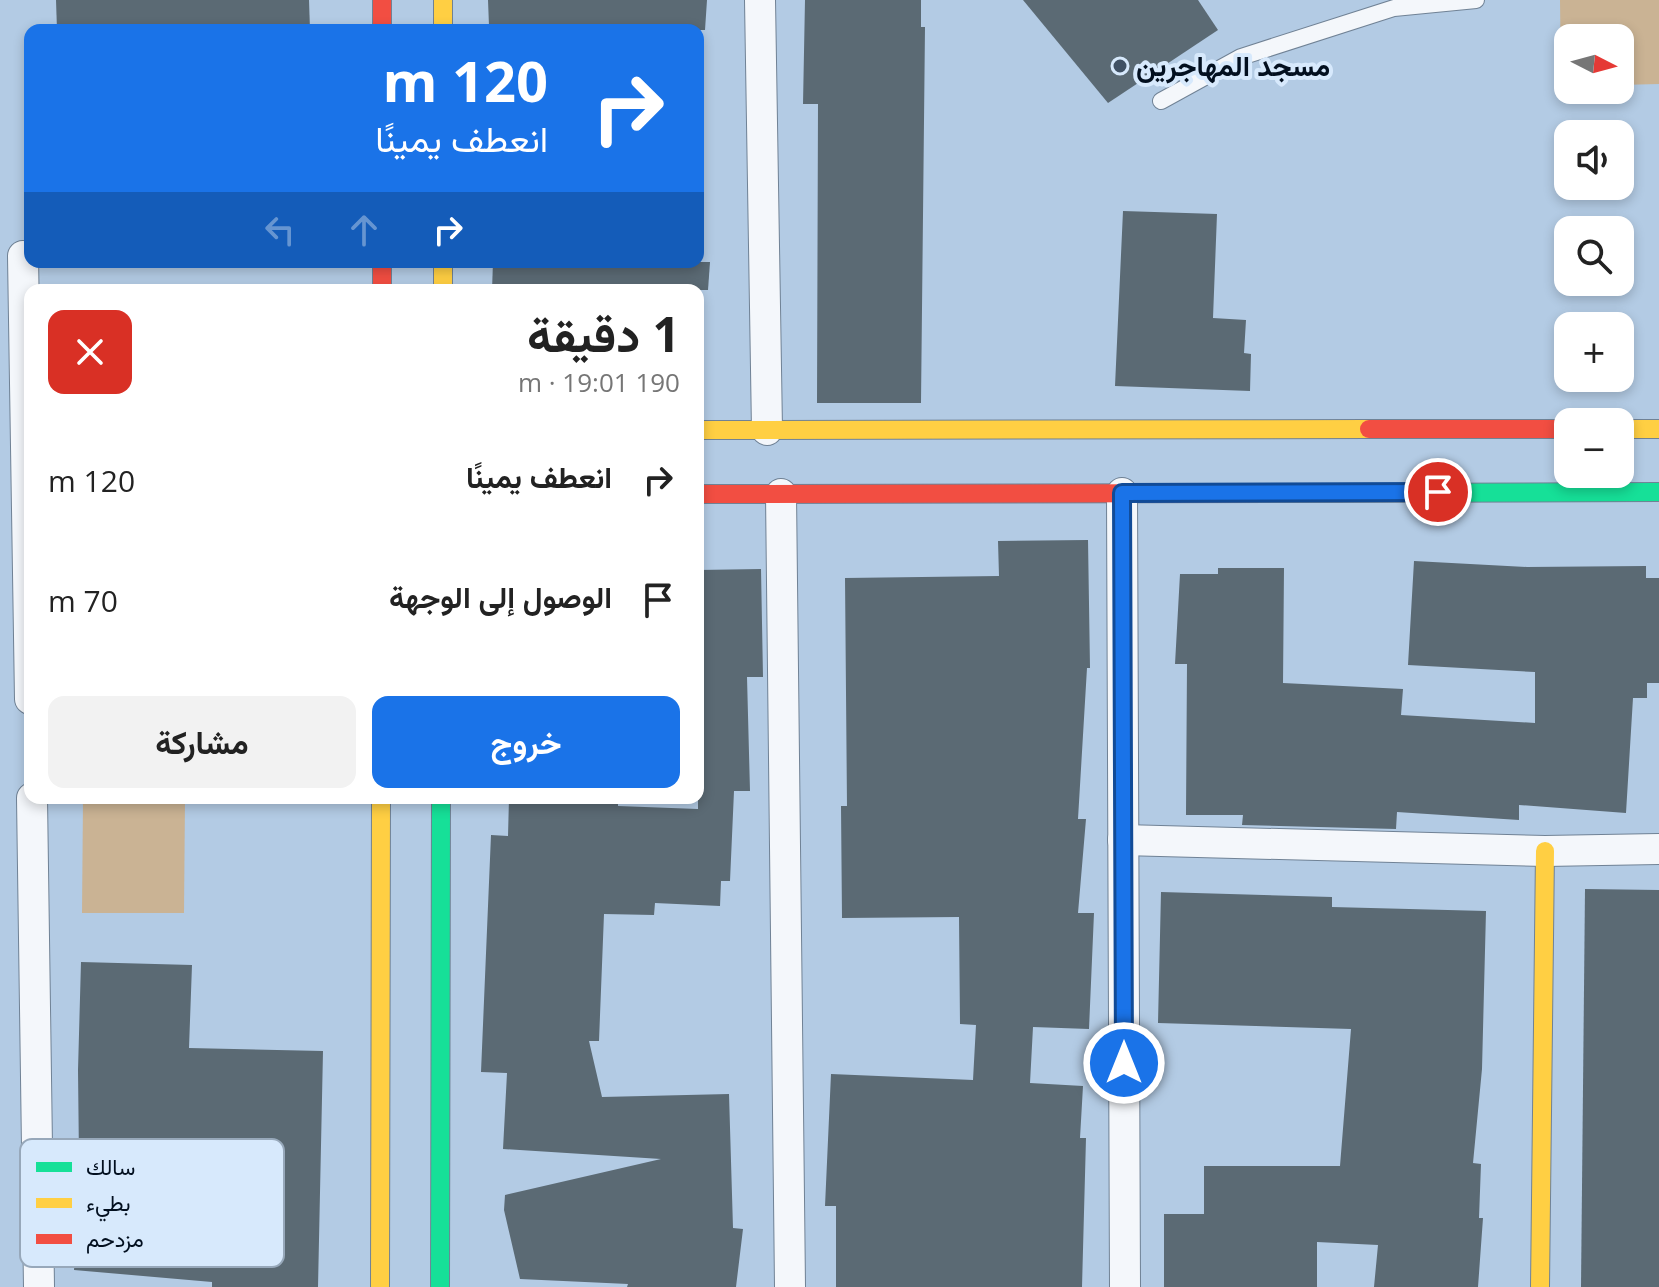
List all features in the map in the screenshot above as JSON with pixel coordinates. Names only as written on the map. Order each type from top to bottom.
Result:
[{"type":"street","points":[[382,0],[382,24]]},
{"type":"street","points":[[443,0],[443,24]]},
{"type":"street","points":[[760,0],[767,430]]},
{"type":"street","points":[[18,256],[24,478]]},
{"type":"street","points":[[704,430],[1554,429]]},
{"type":"street","points":[[1634,429],[1659,429]]},
{"type":"street","points":[[704,494],[1659,492]]},
{"type":"street","points":[[1122,493],[1125,1287]]},
{"type":"street","points":[[781,494],[790,1287]]},
{"type":"street","points":[[32,804],[37,1139]]},
{"type":"street","points":[[380,1287],[381,804]]},
{"type":"street","points":[[440,1287],[441,804]]},
{"type":"street","points":[[1123,840],[1545,851],[1659,849]]},
{"type":"street","points":[[1540,1287],[1545,851]]},
{"type":"street","points":[[39,1267],[39,1287]]},
{"type":"lane","points":[[1161,101],[1241,57],[1394,8],[1476,0]]},
{"type":"shaded area","points":[[1560,0],[1659,0],[1659,84],[1634,85],[1634,24],[1560,24]]},
{"type":"shaded area","points":[[83,804],[185,804],[184,913],[82,913]]},
{"type":"building","points":[[56,0],[309,0],[310,24],[57,24]]},
{"type":"building","points":[[488,0],[707,0],[705,30],[704,24],[489,24]]},
{"type":"building","points":[[805,0],[921,0],[921,27],[925,27],[921,403],[817,403],[818,104],[803,104]]},
{"type":"building","name":"مسجد المهاجرين","points":[[1023,0],[1198,0],[1218,30],[1108,103]]},
{"type":"building","points":[[1123,211],[1217,214],[1213,318],[1246,320],[1244,353],[1251,354],[1250,391],[1115,386]]},
{"type":"building","points":[[704,262],[710,262],[708,290],[704,290],[704,284],[492,284],[493,268],[704,268]]},
{"type":"building","points":[[1088,540],[1090,668],[1087,668],[1078,819],[1086,819],[1078,913],[1094,913],[1089,1029],[1033,1027],[1030,1083],[1083,1086],[1080,1138],[1086,1138],[1082,1287],[836,1287],[836,1206],[825,1206],[831,1074],[973,1080],[976,1025],[960,1024],[959,917],[842,918],[841,806],[847,806],[845,578],[999,576],[998,541]]},
{"type":"building","points":[[1414,561],[1527,567],[1646,566],[1646,578],[1659,578],[1659,683],[1647,683],[1647,698],[1633,698],[1626,813],[1519,805],[1519,820],[1397,812],[1396,829],[1242,825],[1243,815],[1186,815],[1187,664],[1175,664],[1180,574],[1218,574],[1218,568],[1284,568],[1283,683],[1403,689],[1401,715],[1535,723],[1535,672],[1408,665]]},
{"type":"building","points":[[761,569],[763,677],[747,677],[750,791],[734,791],[730,881],[721,881],[720,906],[655,903],[654,915],[604,914],[599,1041],[589,1041],[602,1097],[729,1094],[733,1228],[743,1229],[736,1287],[627,1287],[628,1284],[520,1279],[504,1210],[505,1195],[661,1159],[503,1149],[507,1073],[481,1072],[491,835],[508,836],[509,804],[618,804],[698,809],[698,804],[704,804],[704,570]]},
{"type":"building","points":[[1585,889],[1659,890],[1659,1287],[1581,1287]]},
{"type":"building","points":[[1161,892],[1332,897],[1332,907],[1486,911],[1482,1069],[1473,1163],[1481,1164],[1479,1218],[1483,1218],[1478,1287],[1374,1287],[1378,1245],[1317,1242],[1317,1287],[1164,1287],[1164,1214],[1204,1214],[1204,1166],[1340,1166],[1351,1029],[1158,1023]]},
{"type":"building","points":[[81,962],[192,965],[189,1048],[323,1051],[318,1287],[212,1287],[212,1282],[74,1270],[74,1267],[284,1267],[284,1139],[79,1139]]},
{"type":"traffic: fast","points":[[1329,493],[1659,492]]},
{"type":"traffic: fast","points":[[440,1287],[441,804]]},
{"type":"traffic: slow","points":[[443,0],[443,24]]},
{"type":"traffic: slow","points":[[443,268],[443,284]]},
{"type":"traffic: slow","points":[[704,430],[1369,429]]},
{"type":"traffic: slow","points":[[1634,429],[1659,429]]},
{"type":"traffic: slow","points":[[380,1287],[381,804]]},
{"type":"traffic: slow","points":[[1540,1287],[1545,851]]},
{"type":"traffic: jam","points":[[382,0],[382,24]]},
{"type":"traffic: jam","points":[[382,268],[382,284]]},
{"type":"traffic: jam","points":[[1369,429],[1554,429]]},
{"type":"traffic: jam","points":[[704,494],[1329,493]]},
{"type":"place","name":"مسجد المهاجرين","points":[[1120,66]]},
{"type":"route","points":[[1124,1063],[1122,493],[1438,492]]}]
